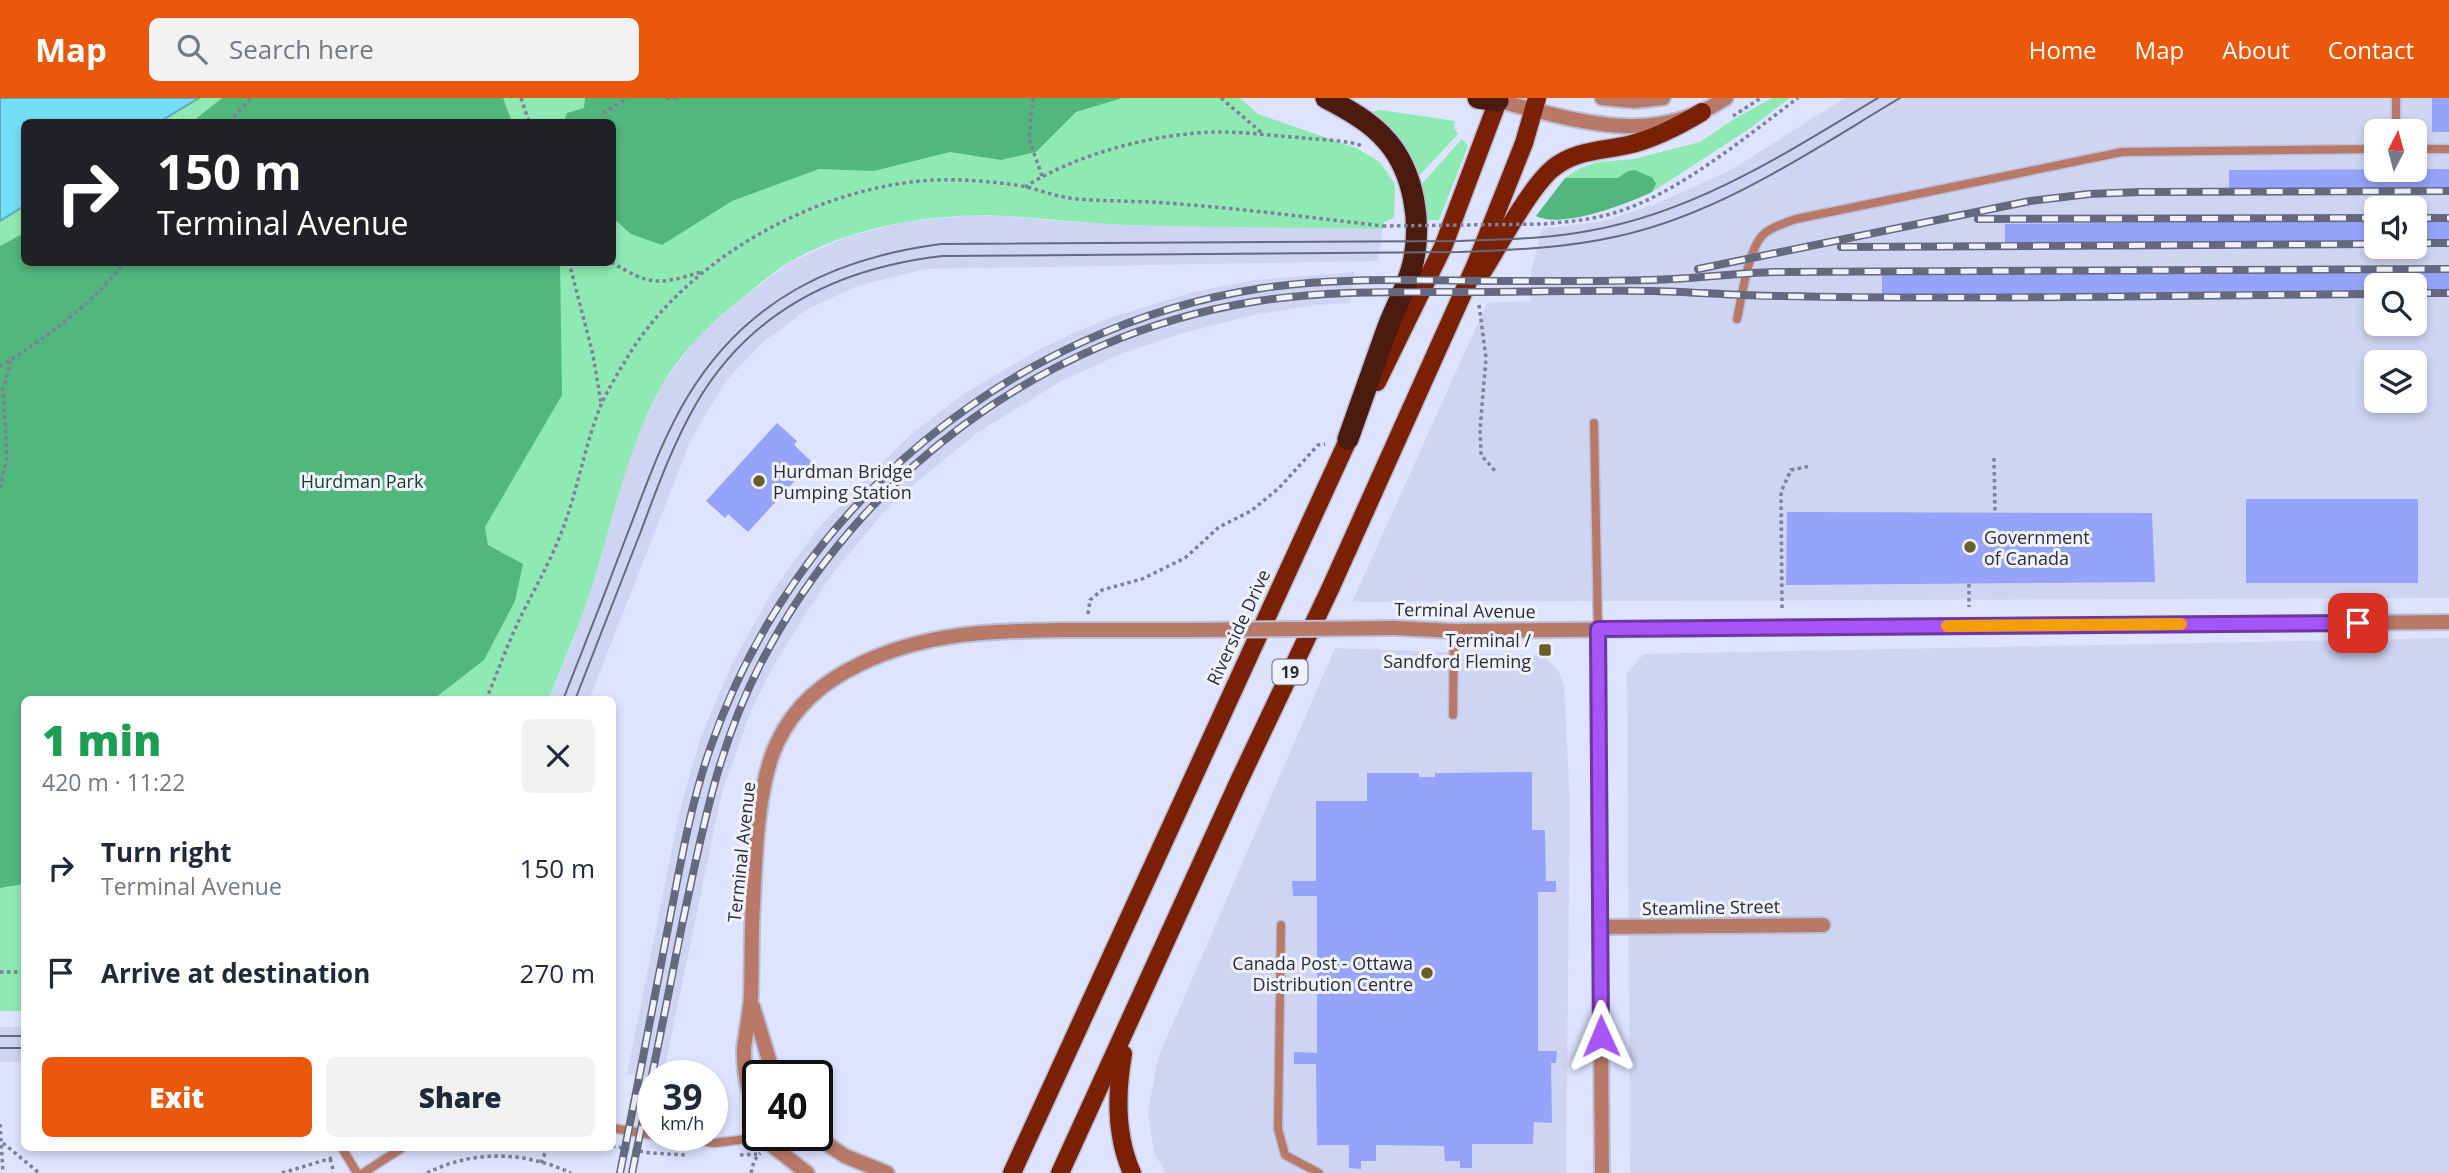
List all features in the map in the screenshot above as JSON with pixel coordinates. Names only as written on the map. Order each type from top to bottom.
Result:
[{"type":"highway","points":[[1326,98],[1356,115],[1388,141],[1410,187],[1417,224],[1413,264],[1348,439]]},
{"type":"main road","name":"Riverside Drive","points":[[1012,1173],[1348,439],[1443,247],[1491,99]]},
{"type":"main road","name":"19","points":[[1060,1173],[1238,783],[1331,587],[1449,324],[1501,206],[1536,104]]},
{"type":"main road","points":[[1449,324],[1533,192],[1552,169],[1583,152],[1629,145],[1679,126],[1702,112]]},
{"type":"main road","points":[[1131,1020],[1121,1063],[1117,1101],[1124,1153],[1132,1173]]},
{"type":"street","points":[[1602,98],[1634,101],[1663,98]]},
{"type":"street","points":[[1491,99],[1536,104],[1591,124],[1635,128],[1667,123],[1702,112],[1726,98]]},
{"type":"street","name":"Terminal Avenue","points":[[745,1060],[751,998],[755,870],[760,813],[776,744],[794,714],[807,699],[837,675],[881,654],[929,639],[1001,631],[1086,630],[1395,628],[1454,631],[2449,622]]},
{"type":"street","points":[[1598,629],[1602,1173]]},
{"type":"street","name":"Steamline Street","points":[[1600,927],[1823,925]]},
{"type":"street","name":"Terminal Avenue","points":[[751,998],[769,1060]]},
{"type":"street","points":[[833,1148],[845,1156],[887,1173]]},
{"type":"street","points":[[779,1151],[807,1173]]},
{"type":"lane","points":[[2396,98],[2396,119]]},
{"type":"lane","points":[[1737,319],[1751,259],[1760,238],[1779,225],[1796,219],[2122,152],[2364,149]]},
{"type":"lane","points":[[2427,149],[2449,149]]},
{"type":"lane","points":[[1594,423],[1598,629]]},
{"type":"lane","points":[[1453,715],[1454,631]]},
{"type":"lane","points":[[1281,925],[1278,1129],[1285,1155],[1319,1173]]},
{"type":"lane","points":[[616,1129],[637,1133]]},
{"type":"lane","points":[[363,1173],[397,1151]]},
{"type":"lane","points":[[344,1152],[357,1173]]},
{"type":"path","points":[[232,119],[251,98]]},
{"type":"path","points":[[521,98],[528,119]]},
{"type":"path","points":[[604,113],[628,98]]},
{"type":"path","points":[[666,98],[679,98]]},
{"type":"path","points":[[1033,98],[1028,138],[1042,176]]},
{"type":"path","points":[[1221,98],[1264,134]]},
{"type":"path","points":[[1733,116],[1761,98]]},
{"type":"path","points":[[488,696],[522,615],[551,558],[566,519],[601,405],[629,355],[650,325],[703,271],[775,224],[807,208],[855,193],[907,183],[960,180],[1025,187],[1077,199],[1247,210],[1384,226],[1544,224],[1599,217],[1646,200],[1713,162],[1798,98]]},
{"type":"path","points":[[1025,187],[1042,176],[1108,150],[1174,136],[1217,132],[1264,134],[1356,144],[1370,149]]},
{"type":"path","points":[[616,264],[653,282],[665,282],[703,271]]},
{"type":"path","points":[[0,366],[32,346],[93,296],[113,278],[121,266]]},
{"type":"path","points":[[570,266],[593,355],[601,405]]},
{"type":"path","points":[[1479,305],[1486,358],[1480,430],[1481,455],[1496,472]]},
{"type":"path","points":[[0,488],[7,458],[2,389],[12,359]]},
{"type":"path","points":[[1086,630],[1090,600],[1102,590],[1142,579],[1185,558],[1219,527],[1251,511],[1279,488],[1318,445],[1325,443]]},
{"type":"path","points":[[1994,458],[1995,513]]},
{"type":"path","points":[[1782,608],[1781,492],[1791,470],[1810,466]]},
{"type":"path","points":[[1969,584],[1969,607]]},
{"type":"path","points":[[0,972],[21,972]]},
{"type":"path","points":[[0,1124],[3,1173]]},
{"type":"path","points":[[2,1142],[39,1173]]},
{"type":"path","points":[[616,1147],[650,1153]]},
{"type":"path","points":[[541,1163],[546,1151]]},
{"type":"path","points":[[282,1173],[344,1152]]},
{"type":"path","points":[[427,1173],[447,1163],[486,1155],[509,1156],[570,1173]]},
{"type":"path","points":[[330,1158],[333,1169]]},
{"type":"shaded area","points":[[1845,98],[2449,98],[2449,598],[1352,602],[1487,303],[1531,301],[1531,272],[1542,229],[1605,221],[1658,203],[1731,170]]},
{"type":"shaded area","points":[[964,216],[1006,216],[1131,225],[1383,229],[1378,261],[925,269],[857,286],[806,310],[763,342],[726,381],[692,437],[591,696],[550,696],[593,582],[632,448],[663,383],[696,339],[735,304],[790,262],[850,236],[905,222]]},
{"type":"shaded area","points":[[1355,272],[1350,303],[1316,305],[1253,315],[1183,333],[1123,353],[1061,381],[977,433],[912,486],[884,512],[834,572],[771,670],[751,711],[722,792],[666,1060],[637,1060],[637,1076],[627,1074],[679,813],[701,736],[731,666],[770,595],[816,531],[907,438],[962,395],[1038,350],[1112,317],[1193,292],[1255,280]]},
{"type":"shaded area","points":[[2449,638],[2449,1173],[1630,1173],[1627,673],[1644,654]]},
{"type":"shaded area","points":[[1335,648],[1543,656],[1558,670],[1564,685],[1570,803],[1566,1173],[1166,1173],[1154,1153],[1148,1112],[1158,1058]]},
{"type":"shaded area","points":[[0,1027],[21,1027],[21,1062],[0,1062]]},
{"type":"green space","name":"Hurdman Park","points":[[199,98],[1240,98],[1258,114],[1356,148],[1380,162],[1395,184],[1394,218],[1384,222],[1383,229],[1130,225],[1008,216],[953,216],[868,230],[815,249],[791,261],[711,325],[679,359],[662,385],[631,456],[589,595],[550,696],[21,696],[21,1011],[0,1011],[0,221],[21,208],[21,266],[616,266],[616,119],[164,119]]},
{"type":"green space","points":[[222,98],[503,98],[511,119],[196,119]]},
{"type":"green space","points":[[585,98],[1122,98],[1076,112],[1036,152],[1001,160],[950,152],[874,171],[819,169],[732,201],[662,245],[631,234],[616,221],[616,119],[565,119],[567,113],[584,108]]},
{"type":"green space","points":[[1772,98],[1790,98],[1749,129],[1652,192],[1656,184],[1628,171],[1619,178],[1565,178],[1580,168],[1598,162],[1634,159],[1700,142]]},
{"type":"green space","points":[[1380,110],[1455,121],[1454,128],[1458,134],[1417,178],[1386,126],[1372,112]]},
{"type":"green space","points":[[1462,139],[1468,146],[1439,220],[1423,220],[1420,186]]},
{"type":"green space","points":[[1635,170],[1653,178],[1656,184],[1652,192],[1627,203],[1578,217],[1548,219],[1536,216],[1565,178],[1618,178]]},
{"type":"green space","points":[[21,235],[21,266],[560,266],[562,395],[485,527],[488,545],[523,564],[515,601],[484,660],[438,696],[21,696],[21,884],[0,888],[0,246]]},
{"type":"water","points":[[0,98],[199,98],[164,119],[21,119],[21,208],[0,221]]},
{"type":"building","points":[[2432,98],[2449,98],[2449,132],[2432,132]]},
{"type":"building","points":[[2364,169],[2364,182],[2427,182],[2427,169],[2449,169],[2449,189],[2229,190],[2229,170]]},
{"type":"building","points":[[2449,219],[2449,242],[2427,242],[2427,220]]},
{"type":"building","points":[[2364,220],[2364,242],[2005,244],[2005,224]]},
{"type":"building","points":[[2449,271],[2449,293],[2427,293],[2427,273],[2364,273],[2364,293],[1882,295],[1882,274]]},
{"type":"building","name":"Hurdman Bridge Pumping Station","points":[[777,423],[797,441],[794,445],[812,462],[748,532],[728,514],[725,518],[706,501]]},
{"type":"building","points":[[2246,499],[2418,499],[2418,583],[2246,583]]},
{"type":"building","name":"Government of Canada","points":[[1787,512],[2152,513],[2155,582],[1786,585]]},
{"type":"building","name":"Canada Post - Ottawa Distribution Centre","points":[[1532,772],[1532,830],[1545,830],[1546,881],[1556,881],[1556,892],[1538,892],[1538,1051],[1557,1051],[1556,1063],[1551,1063],[1552,1123],[1534,1122],[1533,1144],[1472,1144],[1472,1168],[1460,1168],[1460,1161],[1445,1161],[1444,1146],[1376,1145],[1376,1161],[1361,1161],[1361,1169],[1349,1168],[1349,1145],[1317,1145],[1316,1064],[1294,1064],[1294,1052],[1317,1053],[1317,896],[1293,896],[1292,881],[1316,881],[1316,801],[1367,801],[1367,773],[1419,773],[1419,777],[1435,777],[1435,773]]},
{"type":"tram line","points":[[565,696],[656,460],[688,396],[711,362],[765,309],[796,289],[829,273],[864,260],[941,244],[1460,241],[1572,234],[1628,222],[1703,195],[1774,159],[1878,98]]},
{"type":"tram line","points":[[577,696],[666,466],[696,404],[718,371],[743,343],[770,319],[833,284],[868,271],[942,256],[1460,252],[1540,248],[1599,240],[1657,226],[1730,196],[1799,159],[1900,98]]},
{"type":"tram line","points":[[0,1036],[21,1036]]},
{"type":"tram line","points":[[0,1048],[21,1048]]},
{"type":"railway","points":[[1698,269],[2030,201],[2089,194],[2449,191]]},
{"type":"railway","points":[[1978,219],[2364,218]]},
{"type":"railway","points":[[2427,218],[2449,218]]},
{"type":"railway","points":[[2427,243],[2449,243]]},
{"type":"railway","points":[[1841,247],[2364,244]]},
{"type":"railway","points":[[620,1173],[691,817],[711,746],[748,659],[797,579],[856,506],[924,441],[1000,386],[1083,342],[1171,309],[1263,288],[1324,282],[1632,281],[1775,272],[2449,269]]},
{"type":"railway","points":[[632,1173],[712,791],[733,727],[761,663],[801,595],[849,532],[904,475],[964,425],[1030,382],[1100,346],[1175,320],[1252,302],[1333,294],[1630,291],[1929,298],[2364,294]]},
{"type":"railway","points":[[2427,293],[2449,293]]},
{"type":"slow traffic","points":[[1947,626],[2181,624]]},
{"type":"place","name":"Hurdman Bridge Pumping Station","points":[[759,481]]},
{"type":"place","name":"Government of Canada","points":[[1970,547]]},
{"type":"place","name":"Terminal / Sandford Fleming","points":[[1545,650]]},
{"type":"place","name":"Canada Post - Ottawa Distribution Centre","points":[[1427,973]]},
{"type":"route","points":[[1601,1036],[1598,629],[2358,623]]}]
